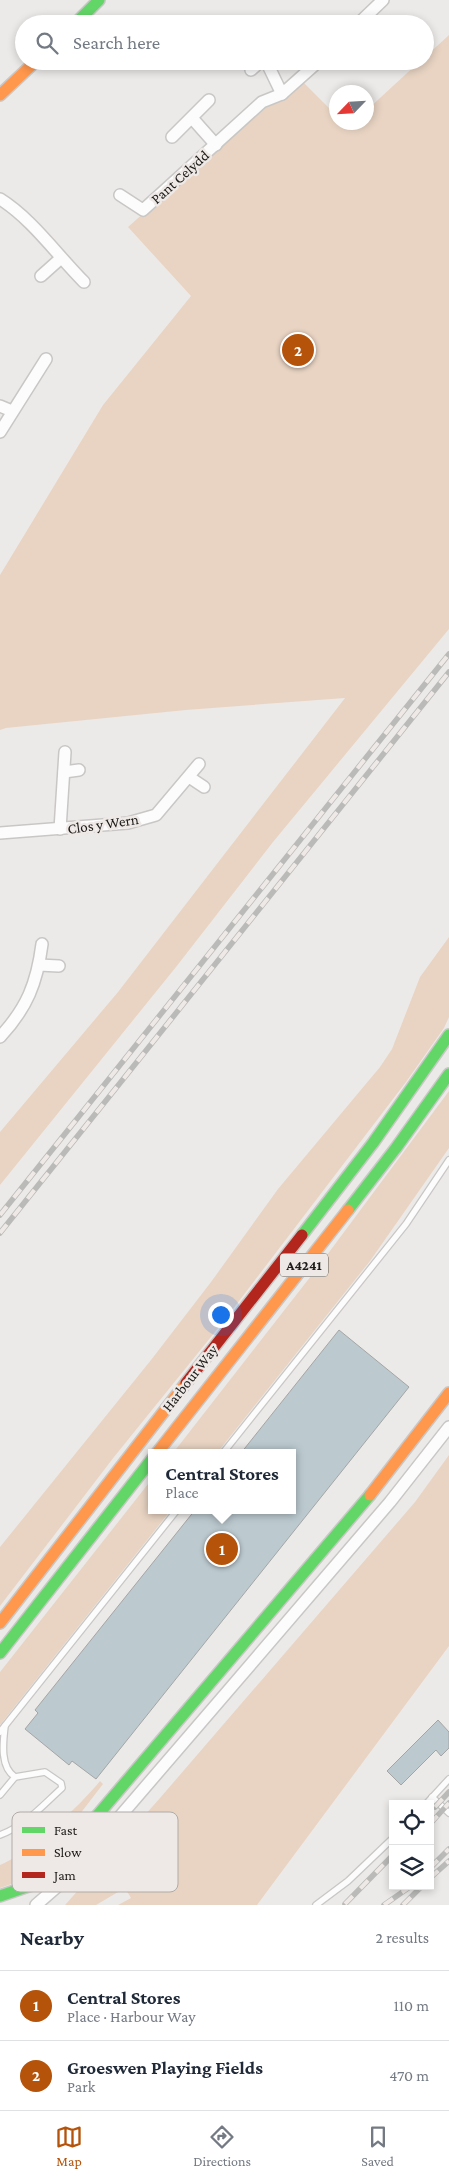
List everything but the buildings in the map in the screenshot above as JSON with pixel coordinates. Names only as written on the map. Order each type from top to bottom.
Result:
[{"type":"main road","points":[[84,15],[99,0]]},
{"type":"main road","points":[[0,95],[26,70]]},
{"type":"main road","name":"Harbour Way","points":[[0,1623],[373,1143],[449,1035]]},
{"type":"main road","name":"Harbour Way","points":[[160,1449],[396,1148],[449,1074]]},
{"type":"main road","points":[[100,1812],[386,1477],[449,1394]]},
{"type":"main road","points":[[0,1653],[148,1464]]},
{"type":"main road","points":[[0,1896],[12,1892]]},
{"type":"street","points":[[367,15],[380,1]]},
{"type":"street","points":[[270,70],[282,94]]},
{"type":"street","name":"Pant Celydd","points":[[120,195],[143,210],[262,102],[282,94],[309,70]]},
{"type":"street","points":[[172,137],[209,100]]},
{"type":"street","name":"Pant Celydd","points":[[192,118],[216,145]]},
{"type":"street","points":[[0,199],[14,207],[60,259],[84,282]]},
{"type":"street","points":[[41,276],[60,259]]},
{"type":"street","points":[[0,432],[46,359]]},
{"type":"street","points":[[0,406],[12,412]]},
{"type":"street","name":"Clos y Wern","points":[[60,829],[65,752]]},
{"type":"street","name":"Clos y Wern","points":[[0,833],[128,823],[156,815],[199,764]]},
{"type":"street","points":[[64,772],[79,770]]},
{"type":"street","points":[[189,777],[204,787]]},
{"type":"street","points":[[0,1037],[17,1019],[29,998],[39,965],[42,944]]},
{"type":"street","points":[[39,965],[59,966]]},
{"type":"street","points":[[124,1812],[390,1502],[449,1427]]},
{"type":"street","points":[[36,1905],[51,1892]]},
{"type":"lane","points":[[226,1449],[406,1224],[449,1160]]},
{"type":"lane","points":[[0,1732],[174,1514]]},
{"type":"lane","points":[[5,1726],[3,1763],[8,1774],[15,1778]]},
{"type":"lane","points":[[0,1795],[15,1778],[45,1772],[61,1783],[62,1788],[36,1812]]},
{"type":"lane","points":[[449,1779],[432,1798],[449,1813]]},
{"type":"lane","points":[[0,1835],[12,1830]]},
{"type":"lane","points":[[316,1905],[348,1882],[389,1842]]},
{"type":"shaded area","points":[[449,35],[449,629],[273,842],[176,967],[0,1185],[0,1132],[118,992],[345,698],[186,710],[0,730],[0,575],[103,405],[191,296],[128,227],[264,106],[289,97],[304,83],[329,108],[329,130],[374,130],[374,104],[410,70],[434,70],[434,49]]},
{"type":"shaded area","points":[[449,937],[449,1017],[444,1028],[406,1082],[223,1322],[114,1457],[0,1606],[0,1547],[151,1360],[211,1282],[278,1189],[380,1067],[392,1049],[420,977]]},
{"type":"shaded area","points":[[449,1091],[449,1148],[370,1261],[220,1449],[176,1449],[318,1267]]},
{"type":"shaded area","points":[[449,1455],[449,1646],[257,1905],[118,1905],[131,1898],[127,1892],[178,1892],[178,1812],[148,1812],[415,1502]]},
{"type":"shaded area","points":[[148,1484],[148,1514],[168,1514],[0,1725],[0,1672]]},
{"type":"shaded area","points":[[100,1781],[103,1784],[82,1812],[70,1812],[80,1803]]},
{"type":"shaded area","points":[[12,1859],[12,1884],[0,1888],[0,1865]]},
{"type":"shaded area","points":[[77,1892],[118,1892],[96,1905],[65,1905]]},
{"type":"railway","points":[[0,1215],[449,654]]},
{"type":"railway","points":[[0,1233],[449,672]]},
{"type":"railway","points":[[435,1807],[449,1792]]},
{"type":"railway","points":[[434,1820],[449,1803]]},
{"type":"railway","points":[[434,1864],[449,1849]]},
{"type":"railway","points":[[345,1904],[389,1859]]},
{"type":"railway","points":[[434,1874],[449,1861]]},
{"type":"railway","points":[[384,1905],[405,1890]]},
{"type":"railway","points":[[403,1905],[418,1890]]},
{"type":"traffic: fast","points":[[84,15],[99,0]]},
{"type":"traffic: fast","points":[[302,1235],[373,1143],[449,1035]]},
{"type":"traffic: fast","points":[[348,1210],[396,1148],[449,1074]]},
{"type":"traffic: fast","points":[[0,1653],[148,1464]]},
{"type":"traffic: fast","points":[[100,1812],[370,1495]]},
{"type":"traffic: fast","points":[[0,1896],[12,1892]]},
{"type":"traffic: slow","points":[[0,95],[26,70]]},
{"type":"traffic: slow","points":[[160,1449],[348,1210]]},
{"type":"traffic: slow","points":[[0,1623],[186,1383]]},
{"type":"traffic: slow","points":[[370,1495],[449,1393]]},
{"type":"traffic: jam","points":[[186,1383],[302,1235]]},
{"type":"place","name":"Groeswen Playing Fields","points":[[298,350]]},
{"type":"place","name":"Central Stores","points":[[222,1549]]}]
